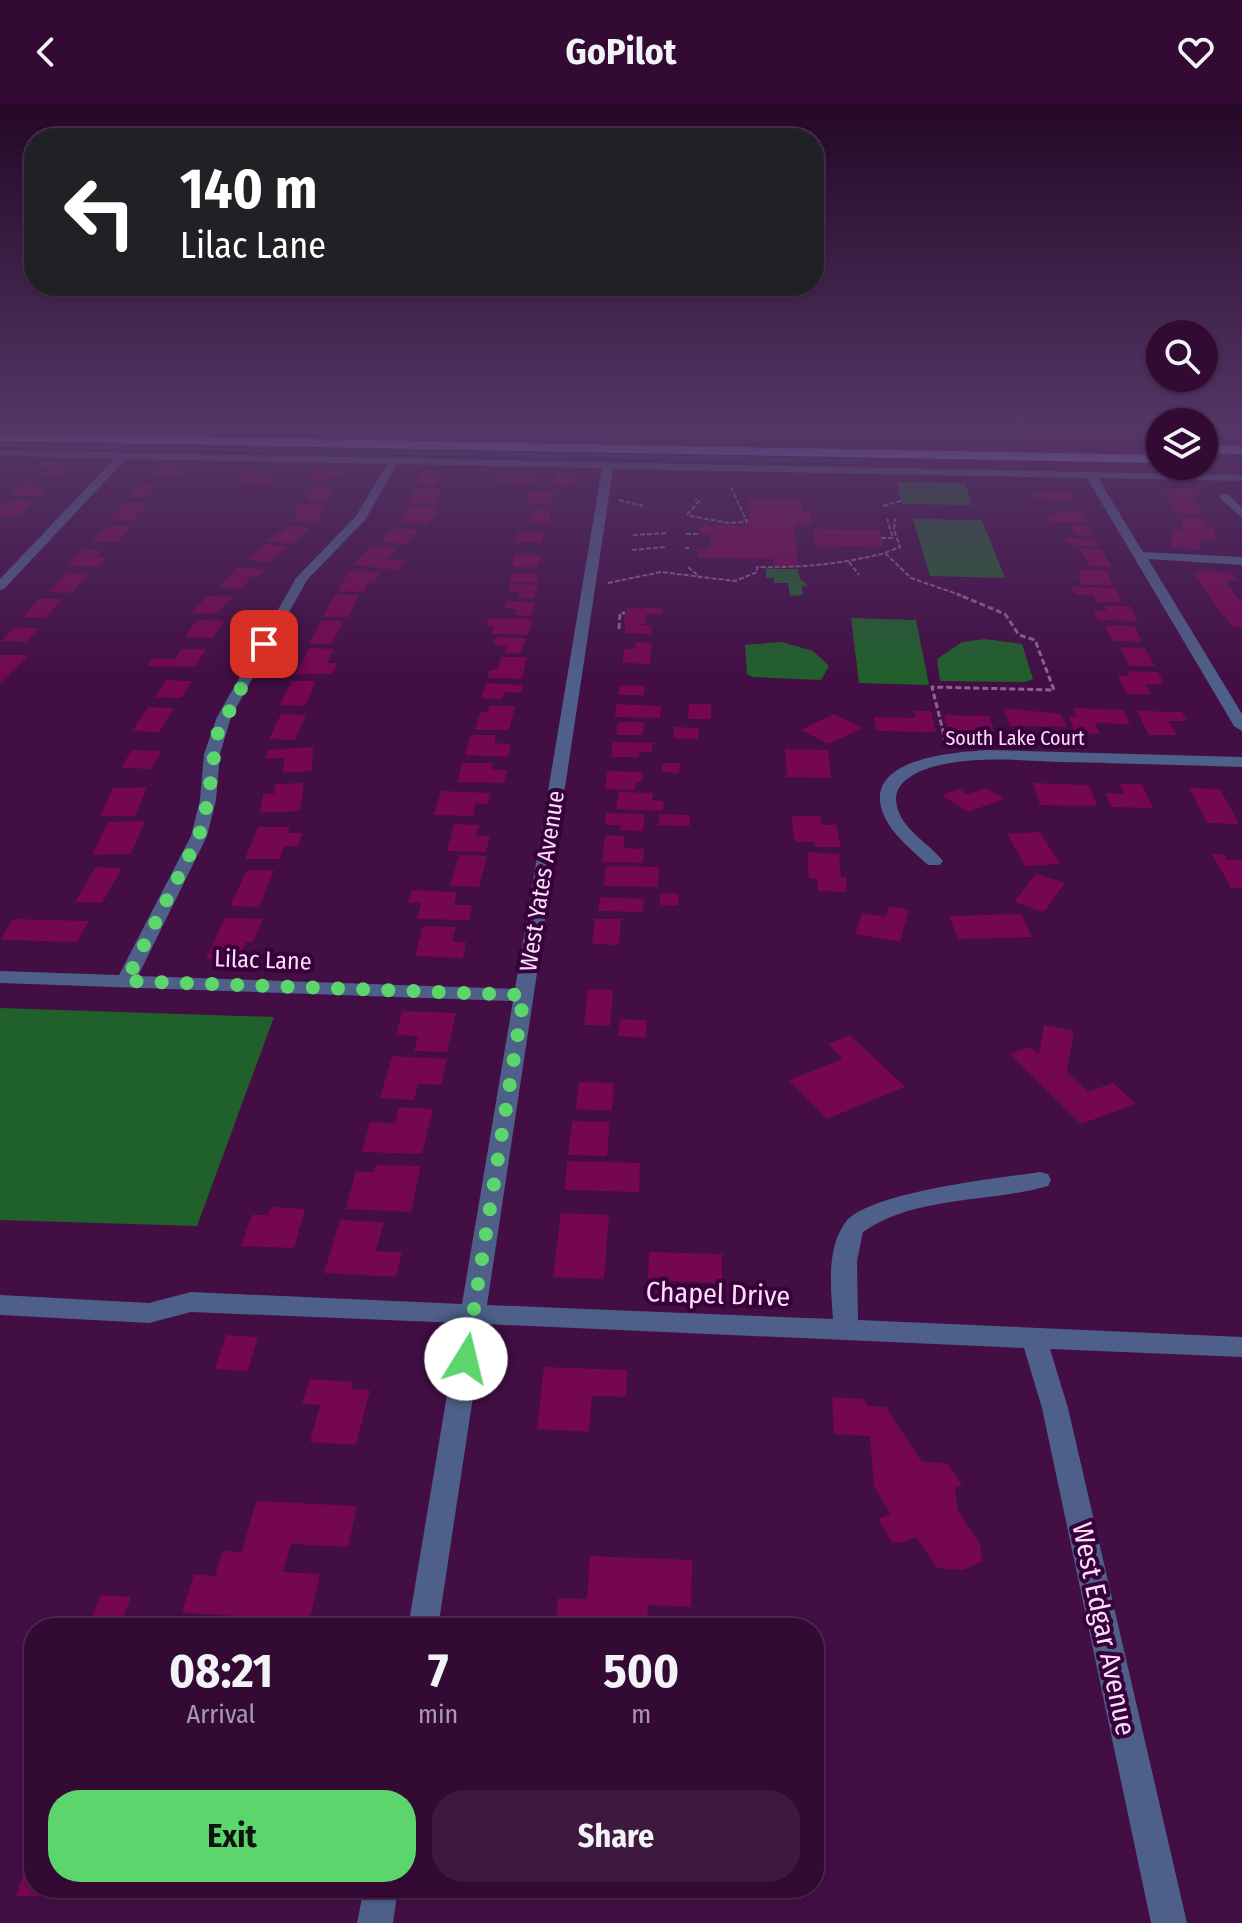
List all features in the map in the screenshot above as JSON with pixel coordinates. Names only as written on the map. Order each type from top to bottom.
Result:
[{"type":"street","points":[[0,586],[71,511]]},
{"type":"street","points":[[126,981],[199,836],[208,800],[212,754],[224,717],[302,578],[365,511]]},
{"type":"street","name":"West Yates Avenue","points":[[425,1618],[601,511]]},
{"type":"street","points":[[1113,511],[1242,726]]},
{"type":"street","points":[[1140,555],[1242,561]]},
{"type":"street","name":"South Lake Court","points":[[934,861],[898,827],[890,809],[889,793],[900,775],[926,761],[988,755],[1242,762]]},
{"type":"street","name":"Lilac Lane","points":[[0,977],[524,995]]},
{"type":"street","points":[[846,1329],[844,1276],[847,1248],[854,1226],[871,1214],[900,1205],[1040,1180]]},
{"type":"street","name":"Chapel Drive","points":[[0,1305],[149,1313],[191,1302],[1242,1347]]},
{"type":"street","name":"West Edgar Avenue","points":[[1034,1337],[1059,1423],[1169,1923]]},
{"type":"street","points":[[375,1923],[379,1898]]},
{"type":"path","points":[[692,511],[688,516],[729,523],[747,522],[742,511]]},
{"type":"path","points":[[881,538],[893,538],[887,519]]},
{"type":"path","points":[[608,583],[661,572],[735,581],[757,572],[757,567],[799,568],[849,562],[900,547],[894,530],[895,519]]},
{"type":"path","points":[[633,535],[668,533]]},
{"type":"path","points":[[686,534],[697,534],[697,537]]},
{"type":"path","points":[[632,550],[666,547]]},
{"type":"path","points":[[885,553],[911,578],[988,605],[1010,618],[1019,635],[1035,640],[1054,690],[932,687],[947,745]]},
{"type":"path","points":[[849,562],[859,575]]},
{"type":"path","points":[[688,567],[702,579]]},
{"type":"path","points":[[619,629],[620,613],[625,613]]},
{"type":"green space","points":[[913,519],[982,520],[1005,578],[930,576]]},
{"type":"green space","points":[[766,569],[797,569],[800,579],[808,585],[802,587],[803,595],[790,596],[788,583],[774,583],[774,578],[766,578]]},
{"type":"green space","points":[[851,618],[916,620],[929,685],[859,683]]},
{"type":"green space","points":[[985,639],[1022,644],[1033,679],[1025,682],[940,681],[937,659],[962,642]]},
{"type":"green space","points":[[782,642],[813,651],[829,666],[821,680],[753,677],[747,674],[745,645]]},
{"type":"green space","points":[[0,1008],[274,1017],[197,1226],[0,1220]]},
{"type":"building","points":[[0,511],[24,511],[19,516],[0,516]]},
{"type":"building","points":[[117,511],[141,511],[133,520],[109,519]]},
{"type":"building","points":[[295,511],[322,511],[317,521],[294,521],[299,514],[293,514]]},
{"type":"building","points":[[406,511],[437,511],[435,519],[430,519],[428,524],[402,523]]},
{"type":"building","points":[[533,511],[551,511],[548,523],[530,523]]},
{"type":"building","points":[[748,511],[810,512],[811,524],[794,524],[798,567],[774,566],[774,559],[698,558],[698,549],[710,549],[711,535],[699,534],[699,525],[749,526]]},
{"type":"building","points":[[1059,511],[1081,511],[1087,522],[1049,522],[1045,514],[1061,514]]},
{"type":"building","points":[[1175,511],[1200,511],[1202,514]]},
{"type":"building","points":[[1181,517],[1205,519],[1205,526],[1214,527],[1215,542],[1200,540],[1201,550],[1172,547],[1172,530],[1182,531]]},
{"type":"building","points":[[1069,525],[1089,525],[1095,536],[1075,535]]},
{"type":"building","points":[[108,526],[131,526],[119,542],[92,542]]},
{"type":"building","points":[[290,526],[310,528],[292,544],[265,541]]},
{"type":"building","points":[[393,528],[418,530],[407,544],[381,542]]},
{"type":"building","points":[[813,529],[880,530],[883,547],[815,545]]},
{"type":"building","points":[[518,531],[544,532],[541,542],[515,542]]},
{"type":"building","points":[[1065,538],[1095,539],[1099,546],[1069,545]]},
{"type":"building","points":[[266,544],[288,547],[269,562],[246,560]]},
{"type":"building","points":[[372,546],[397,548],[387,559],[406,561],[398,570],[353,565]]},
{"type":"building","points":[[1080,549],[1102,549],[1112,567],[1090,566]]},
{"type":"building","points":[[83,550],[102,550],[97,557],[106,557],[97,567],[68,566]]},
{"type":"building","points":[[515,555],[541,555],[538,567],[512,567]]},
{"type":"building","points":[[236,568],[266,569],[259,577],[251,577],[242,589],[219,588]]},
{"type":"building","points":[[1079,570],[1106,570],[1114,585],[1082,585],[1077,574],[1081,574]]},
{"type":"building","points":[[349,571],[380,572],[374,584],[368,583],[364,592],[338,591]]},
{"type":"building","points":[[1198,571],[1230,572],[1237,581],[1225,581],[1238,599],[1242,599],[1242,627],[1233,627],[1218,609],[1194,574],[1200,574]]},
{"type":"building","points":[[67,573],[89,573],[72,593],[49,592]]},
{"type":"building","points":[[512,574],[539,574],[537,583],[510,582]]},
{"type":"building","points":[[510,584],[538,585],[534,598],[518,598],[520,592],[508,591]]},
{"type":"building","points":[[1071,587],[1115,588],[1122,603],[1097,602],[1093,595],[1075,594]]},
{"type":"building","points":[[335,594],[359,595],[348,617],[323,617]]},
{"type":"building","points":[[207,596],[233,597],[217,614],[191,613]]},
{"type":"building","points":[[39,599],[62,599],[46,618],[23,617]]},
{"type":"building","points":[[507,601],[535,602],[531,616],[515,615],[517,609],[504,608]]},
{"type":"building","points":[[1104,606],[1130,606],[1138,621],[1098,620],[1093,611],[1107,611]]},
{"type":"building","points":[[628,607],[663,608],[663,614],[646,614],[645,624],[638,624],[652,626],[651,634],[626,633],[624,619]]},
{"type":"building","points":[[489,618],[532,619],[528,635],[492,634],[494,626],[486,626]]},
{"type":"building","points":[[197,620],[224,621],[213,638],[185,637]]},
{"type":"building","points":[[321,621],[343,621],[332,644],[309,644]]},
{"type":"building","points":[[1105,626],[1134,626],[1142,642],[1113,641]]},
{"type":"building","points":[[14,627],[39,628],[26,642],[2,641]]},
{"type":"building","points":[[496,637],[526,638],[521,653],[504,653],[507,646],[493,645]]},
{"type":"building","points":[[636,642],[652,643],[650,664],[622,663],[624,649],[635,649]]},
{"type":"building","points":[[1120,647],[1145,648],[1155,666],[1129,666]]},
{"type":"building","points":[[309,648],[334,649],[327,663],[338,663],[333,674],[296,674]]},
{"type":"building","points":[[181,649],[206,649],[195,667],[148,666],[152,659],[175,659]]},
{"type":"building","points":[[0,655],[29,655],[0,683]]},
{"type":"building","points":[[501,657],[527,657],[522,679],[487,678],[490,670],[497,670]]},
{"type":"building","points":[[1127,671],[1158,672],[1164,684],[1146,684],[1151,694],[1127,694],[1118,676],[1129,676]]},
{"type":"building","points":[[167,680],[192,681],[181,698],[155,697]]},
{"type":"building","points":[[292,681],[316,681],[305,706],[280,705]]},
{"type":"building","points":[[486,683],[523,685],[521,693],[504,692],[502,699],[481,698]]},
{"type":"building","points":[[620,685],[645,686],[644,695],[619,695]]},
{"type":"building","points":[[616,704],[661,706],[660,718],[615,717]]},
{"type":"building","points":[[689,704],[711,704],[711,719],[688,719]]},
{"type":"building","points":[[489,706],[515,706],[509,730],[475,730],[480,712],[488,712]]},
{"type":"building","points":[[148,707],[174,708],[159,732],[132,731]]},
{"type":"building","points":[[1004,708],[1061,714],[1067,727],[1010,726]]},
{"type":"building","points":[[1074,708],[1123,710],[1130,724],[1095,723],[1100,734],[1075,733],[1069,717],[1077,717]]},
{"type":"building","points":[[914,711],[931,711],[936,732],[876,731],[874,717],[916,718]]},
{"type":"building","points":[[1137,711],[1182,712],[1187,721],[1169,721],[1177,735],[1149,735]]},
{"type":"building","points":[[281,714],[306,715],[295,740],[269,739]]},
{"type":"building","points":[[834,714],[863,728],[829,744],[800,730]]},
{"type":"building","points":[[944,715],[989,716],[994,732],[948,731]]},
{"type":"building","points":[[618,722],[644,722],[643,735],[616,735]]},
{"type":"building","points":[[674,727],[699,728],[698,739],[674,738]]},
{"type":"building","points":[[471,735],[496,735],[494,743],[511,744],[508,757],[465,755]]},
{"type":"building","points":[[613,742],[653,743],[652,752],[639,752],[639,757],[611,757]]},
{"type":"building","points":[[313,747],[312,771],[283,773],[285,758],[266,759],[267,750]]},
{"type":"building","points":[[785,749],[828,750],[831,778],[787,777]]},
{"type":"building","points":[[132,750],[162,751],[151,769],[121,768]]},
{"type":"building","points":[[462,763],[493,763],[491,769],[507,770],[504,783],[457,782]]},
{"type":"building","points":[[662,763],[680,763],[679,773],[662,772]]},
{"type":"building","points":[[607,771],[643,772],[642,782],[636,782],[635,790],[605,789]]},
{"type":"building","points":[[304,783],[300,811],[260,813],[263,794],[274,794],[275,784]]},
{"type":"building","points":[[1033,783],[1089,785],[1097,806],[1040,805]]},
{"type":"building","points":[[1120,784],[1142,784],[1153,808],[1111,807],[1106,793],[1124,794]]},
{"type":"building","points":[[147,787],[135,816],[100,816],[113,788]]},
{"type":"building","points":[[986,788],[1004,799],[968,812],[942,795],[959,789],[967,794]]},
{"type":"building","points":[[1189,788],[1220,789],[1239,824],[1207,823]]},
{"type":"building","points":[[441,791],[491,793],[488,804],[476,803],[473,816],[434,815]]},
{"type":"building","points":[[619,792],[653,793],[652,800],[664,801],[663,811],[616,809]]},
{"type":"building","points":[[606,813],[645,814],[643,831],[620,830],[621,825],[605,825]]},
{"type":"building","points":[[659,814],[690,815],[690,826],[659,825]]},
{"type":"building","points":[[791,816],[820,816],[822,825],[836,825],[841,847],[815,847],[814,842],[795,842]]},
{"type":"building","points":[[145,821],[131,854],[92,855],[108,822]]},
{"type":"building","points":[[454,824],[479,825],[476,836],[490,836],[486,852],[447,851]]},
{"type":"building","points":[[258,827],[290,827],[287,833],[302,833],[298,846],[284,846],[280,859],[245,859]]},
{"type":"building","points":[[1040,832],[1060,864],[1025,866],[1007,834]]},
{"type":"building","points":[[605,835],[625,836],[624,848],[644,849],[643,863],[602,862]]},
{"type":"building","points":[[807,852],[839,854],[841,877],[846,877],[847,892],[818,891],[818,879],[809,878]]},
{"type":"building","points":[[1212,854],[1224,854],[1227,860],[1242,860],[1242,888],[1231,888]]},
{"type":"building","points":[[459,855],[487,856],[479,887],[450,886]]},
{"type":"building","points":[[606,866],[659,867],[658,887],[604,886]]},
{"type":"building","points":[[96,867],[122,868],[102,903],[75,902]]},
{"type":"building","points":[[247,870],[274,870],[259,907],[230,906]]},
{"type":"building","points":[[1036,874],[1065,883],[1044,912],[1014,902]]},
{"type":"building","points":[[412,890],[457,892],[454,905],[472,905],[469,920],[417,919],[421,903],[408,902]]},
{"type":"building","points":[[660,893],[678,894],[678,906],[660,905]]},
{"type":"building","points":[[600,897],[644,899],[643,912],[598,911]]},
{"type":"building","points":[[889,906],[909,910],[900,942],[855,934],[862,913],[886,917]]},
{"type":"building","points":[[1021,914],[1032,937],[958,939],[949,916]]},
{"type":"building","points":[[225,918],[263,919],[253,942],[246,942],[238,960],[206,959]]},
{"type":"building","points":[[13,919],[89,921],[77,942],[0,940]]},
{"type":"building","points":[[595,919],[621,919],[619,945],[592,944]]},
{"type":"building","points":[[423,926],[456,927],[452,942],[466,942],[463,958],[415,956]]},
{"type":"building","points":[[588,989],[613,990],[610,1026],[584,1025]]},
{"type":"building","points":[[402,1011],[456,1013],[447,1052],[414,1051],[418,1036],[396,1035]]},
{"type":"building","points":[[620,1019],[647,1020],[646,1038],[618,1036]]},
{"type":"building","points":[[1044,1025],[1074,1031],[1067,1072],[1088,1092],[1113,1083],[1136,1104],[1081,1124],[1010,1054],[1031,1047],[1039,1054]]},
{"type":"building","points":[[850,1035],[905,1087],[827,1119],[789,1080],[843,1059],[828,1044]]},
{"type":"building","points":[[392,1056],[447,1059],[441,1085],[418,1084],[414,1100],[380,1098]]},
{"type":"building","points":[[579,1082],[614,1083],[612,1111],[576,1109]]},
{"type":"building","points":[[399,1107],[433,1109],[422,1154],[362,1152],[370,1122],[395,1123]]},
{"type":"building","points":[[572,1121],[610,1122],[607,1156],[568,1155]]},
{"type":"building","points":[[567,1161],[640,1163],[639,1192],[565,1190]]},
{"type":"building","points":[[376,1165],[421,1166],[411,1212],[346,1209],[356,1171],[374,1172]]},
{"type":"building","points":[[271,1207],[305,1209],[294,1248],[241,1246],[252,1215],[268,1215]]},
{"type":"building","points":[[561,1213],[609,1215],[604,1279],[553,1277]]},
{"type":"building","points":[[340,1220],[384,1222],[376,1251],[402,1252],[396,1277],[324,1273]]},
{"type":"building","points":[[649,1252],[722,1254],[722,1283],[648,1280]]},
{"type":"building","points":[[226,1335],[258,1337],[248,1371],[215,1369]]},
{"type":"building","points":[[544,1367],[627,1370],[626,1397],[592,1396],[589,1432],[537,1429]]},
{"type":"building","points":[[310,1379],[353,1382],[351,1389],[370,1390],[356,1445],[310,1442],[320,1405],[302,1404]]},
{"type":"building","points":[[832,1397],[863,1399],[868,1406],[886,1407],[922,1462],[947,1463],[962,1485],[955,1488],[958,1511],[980,1544],[982,1561],[963,1570],[937,1568],[916,1537],[901,1543],[892,1542],[878,1519],[891,1514],[874,1486],[870,1436],[834,1434]]},
{"type":"building","points":[[256,1501],[357,1506],[348,1547],[291,1544],[283,1572],[320,1574],[310,1618],[182,1613],[194,1574],[215,1576],[222,1551],[242,1552]]},
{"type":"building","points":[[590,1556],[692,1560],[691,1607],[648,1605],[647,1618],[556,1618],[558,1598],[587,1599]]},
{"type":"building","points":[[101,1595],[131,1597],[123,1618],[91,1618]]},
{"type":"building","points":[[24,1870],[24,1896],[16,1896]]},
{"type":"route","points":[[264,644],[217,735],[208,800],[199,836],[126,981],[524,995],[466,1359]]}]
